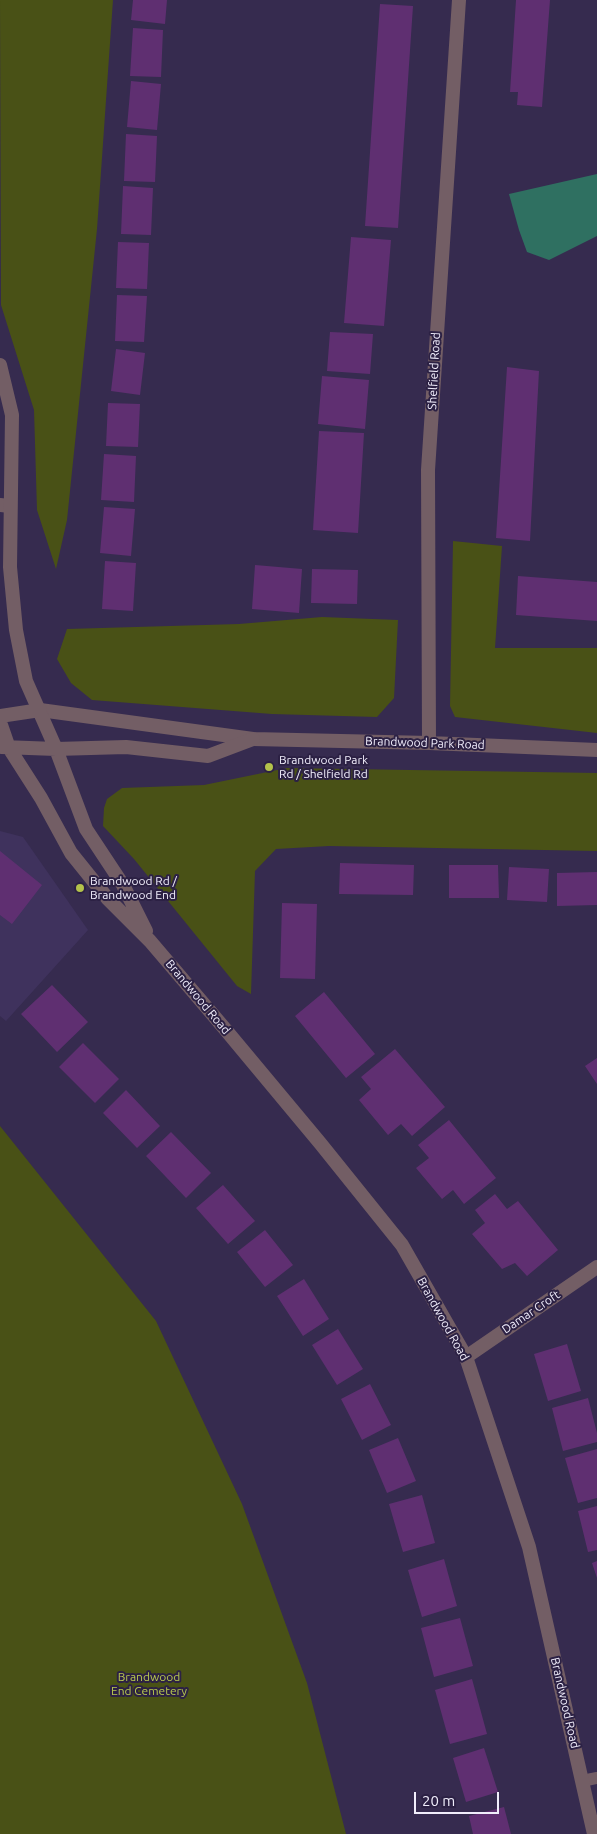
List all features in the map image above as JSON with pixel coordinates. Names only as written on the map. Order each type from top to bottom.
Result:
[{"type":"street","name":"Shelfield Road","points":[[429,743],[428,470],[459,0]]},
{"type":"street","name":"Brandwood Road","points":[[0,365],[12,415],[5,505],[16,630],[26,681],[56,748],[86,829],[123,885],[150,941]]},
{"type":"street","name":"Brandwood Park Road","points":[[0,716],[40,710],[253,739],[429,743],[597,750]]},
{"type":"street","name":"Brandwood Road","points":[[0,722],[5,747],[41,798],[71,853],[108,899],[150,941],[320,1143],[402,1244],[466,1357],[529,1547],[594,1834]]},
{"type":"street","name":"Brandwood Park Road","points":[[5,747],[126,747],[208,756],[253,739]]},
{"type":"street","name":"Damar Croft","points":[[466,1357],[597,1268]]},
{"type":"lane","points":[[582,1781],[597,1778]]},
{"type":"shaded area","points":[[597,174],[597,236],[549,260],[527,252],[509,194]]},
{"type":"shaded area","points":[[0,831],[23,837],[88,930],[6,1021],[0,1016]]},
{"type":"green space","points":[[0,0],[113,0],[97,229],[67,520],[56,569],[37,510],[34,410],[1,305]]},
{"type":"green space","points":[[453,541],[502,546],[495,648],[597,648],[597,733],[455,717],[450,706]]},
{"type":"green space","points":[[322,617],[398,620],[394,698],[377,717],[272,714],[92,700],[71,683],[57,659],[67,629],[239,624]]},
{"type":"green space","points":[[287,768],[597,773],[597,851],[329,846],[276,849],[255,871],[251,994],[237,986],[134,859],[103,826],[104,808],[107,799],[122,788],[204,785]]},
{"type":"green space","name":"Brandwood End Cemetery","points":[[0,1126],[156,1321],[242,1504],[307,1683],[346,1834],[0,1834]]},
{"type":"building","points":[[133,0],[167,0],[165,24],[131,20]]},
{"type":"building","points":[[516,0],[550,0],[542,107],[517,105],[518,92],[510,92]]},
{"type":"building","points":[[380,4],[413,6],[398,228],[365,226]]},
{"type":"building","points":[[133,28],[163,30],[161,77],[130,76]]},
{"type":"building","points":[[131,81],[161,84],[157,130],[127,127]]},
{"type":"building","points":[[126,134],[157,136],[155,182],[124,181]]},
{"type":"building","points":[[123,186],[153,188],[151,235],[121,234]]},
{"type":"building","points":[[351,237],[391,240],[384,326],[344,323]]},
{"type":"building","points":[[118,242],[149,243],[147,289],[116,288]]},
{"type":"building","points":[[117,295],[147,296],[144,342],[115,341]]},
{"type":"building","points":[[330,332],[373,334],[370,374],[327,371]]},
{"type":"building","points":[[116,349],[145,353],[140,395],[111,391]]},
{"type":"building","points":[[507,367],[539,371],[530,541],[496,538]]},
{"type":"building","points":[[322,376],[369,380],[365,429],[318,424]]},
{"type":"building","points":[[108,403],[140,404],[138,447],[106,446]]},
{"type":"building","points":[[319,431],[364,433],[358,533],[313,530]]},
{"type":"building","points":[[104,454],[136,456],[134,502],[101,500]]},
{"type":"building","points":[[104,507],[135,509],[131,556],[100,553]]},
{"type":"building","points":[[105,561],[136,563],[133,611],[102,609]]},
{"type":"building","points":[[255,565],[302,569],[299,613],[252,609]]},
{"type":"building","points":[[312,569],[358,570],[357,604],[311,603]]},
{"type":"building","points":[[518,576],[597,582],[597,621],[516,615]]},
{"type":"building","points":[[0,851],[42,885],[12,924],[0,915]]},
{"type":"building","points":[[340,863],[414,865],[413,895],[339,894]]},
{"type":"building","points":[[449,865],[498,865],[499,898],[449,898]]},
{"type":"building","points":[[509,867],[549,869],[547,902],[507,900]]},
{"type":"building","points":[[597,872],[597,905],[557,906],[557,873]]},
{"type":"building","points":[[282,903],[317,904],[315,979],[280,978]]},
{"type":"building","points":[[52,985],[88,1022],[57,1052],[21,1014]]},
{"type":"building","points":[[324,992],[375,1054],[346,1078],[295,1016]]},
{"type":"building","points":[[83,1043],[119,1079],[95,1103],[59,1067]]},
{"type":"building","points":[[395,1049],[445,1107],[412,1136],[401,1124],[388,1135],[359,1100],[371,1089],[361,1077]]},
{"type":"building","points":[[597,1058],[597,1084],[585,1066]]},
{"type":"building","points":[[126,1090],[160,1126],[137,1148],[103,1113]]},
{"type":"building","points":[[449,1120],[496,1178],[464,1204],[453,1190],[442,1199],[416,1168],[429,1158],[418,1145]]},
{"type":"building","points":[[171,1132],[211,1173],[186,1198],[146,1156]]},
{"type":"building","points":[[223,1185],[255,1221],[228,1244],[196,1208]]},
{"type":"building","points":[[495,1194],[507,1209],[518,1201],[558,1250],[527,1276],[515,1263],[502,1269],[472,1234],[485,1223],[475,1210]]},
{"type":"building","points":[[265,1230],[293,1265],[265,1287],[237,1252]]},
{"type":"building","points":[[304,1279],[329,1319],[303,1336],[277,1296]]},
{"type":"building","points":[[338,1329],[363,1369],[337,1385],[312,1345]]},
{"type":"building","points":[[567,1344],[581,1391],[548,1401],[534,1354]]},
{"type":"building","points":[[370,1384],[391,1425],[362,1440],[341,1399]]},
{"type":"building","points":[[588,1398],[597,1433],[597,1442],[563,1451],[552,1408]]},
{"type":"building","points":[[398,1438],[416,1481],[387,1493],[369,1450]]},
{"type":"building","points":[[597,1449],[597,1498],[578,1503],[565,1458]]},
{"type":"building","points":[[422,1495],[435,1543],[403,1552],[389,1504]]},
{"type":"building","points":[[597,1506],[597,1550],[588,1552],[578,1511]]},
{"type":"building","points":[[444,1559],[457,1606],[422,1617],[408,1570]]},
{"type":"building","points":[[597,1561],[597,1578],[592,1563]]},
{"type":"building","points":[[460,1618],[473,1666],[434,1677],[421,1628]]},
{"type":"building","points":[[472,1679],[487,1734],[450,1744],[435,1690]]},
{"type":"building","points":[[484,1748],[498,1792],[466,1802],[453,1758]]},
{"type":"building","points":[[504,1807],[511,1834],[473,1834],[469,1816]]},
{"type":"place","name":"Brandwood Park Rd / Shelfield Rd","points":[[269,767]]},
{"type":"place","name":"Brandwood Rd / Brandwood End","points":[[80,888]]}]
